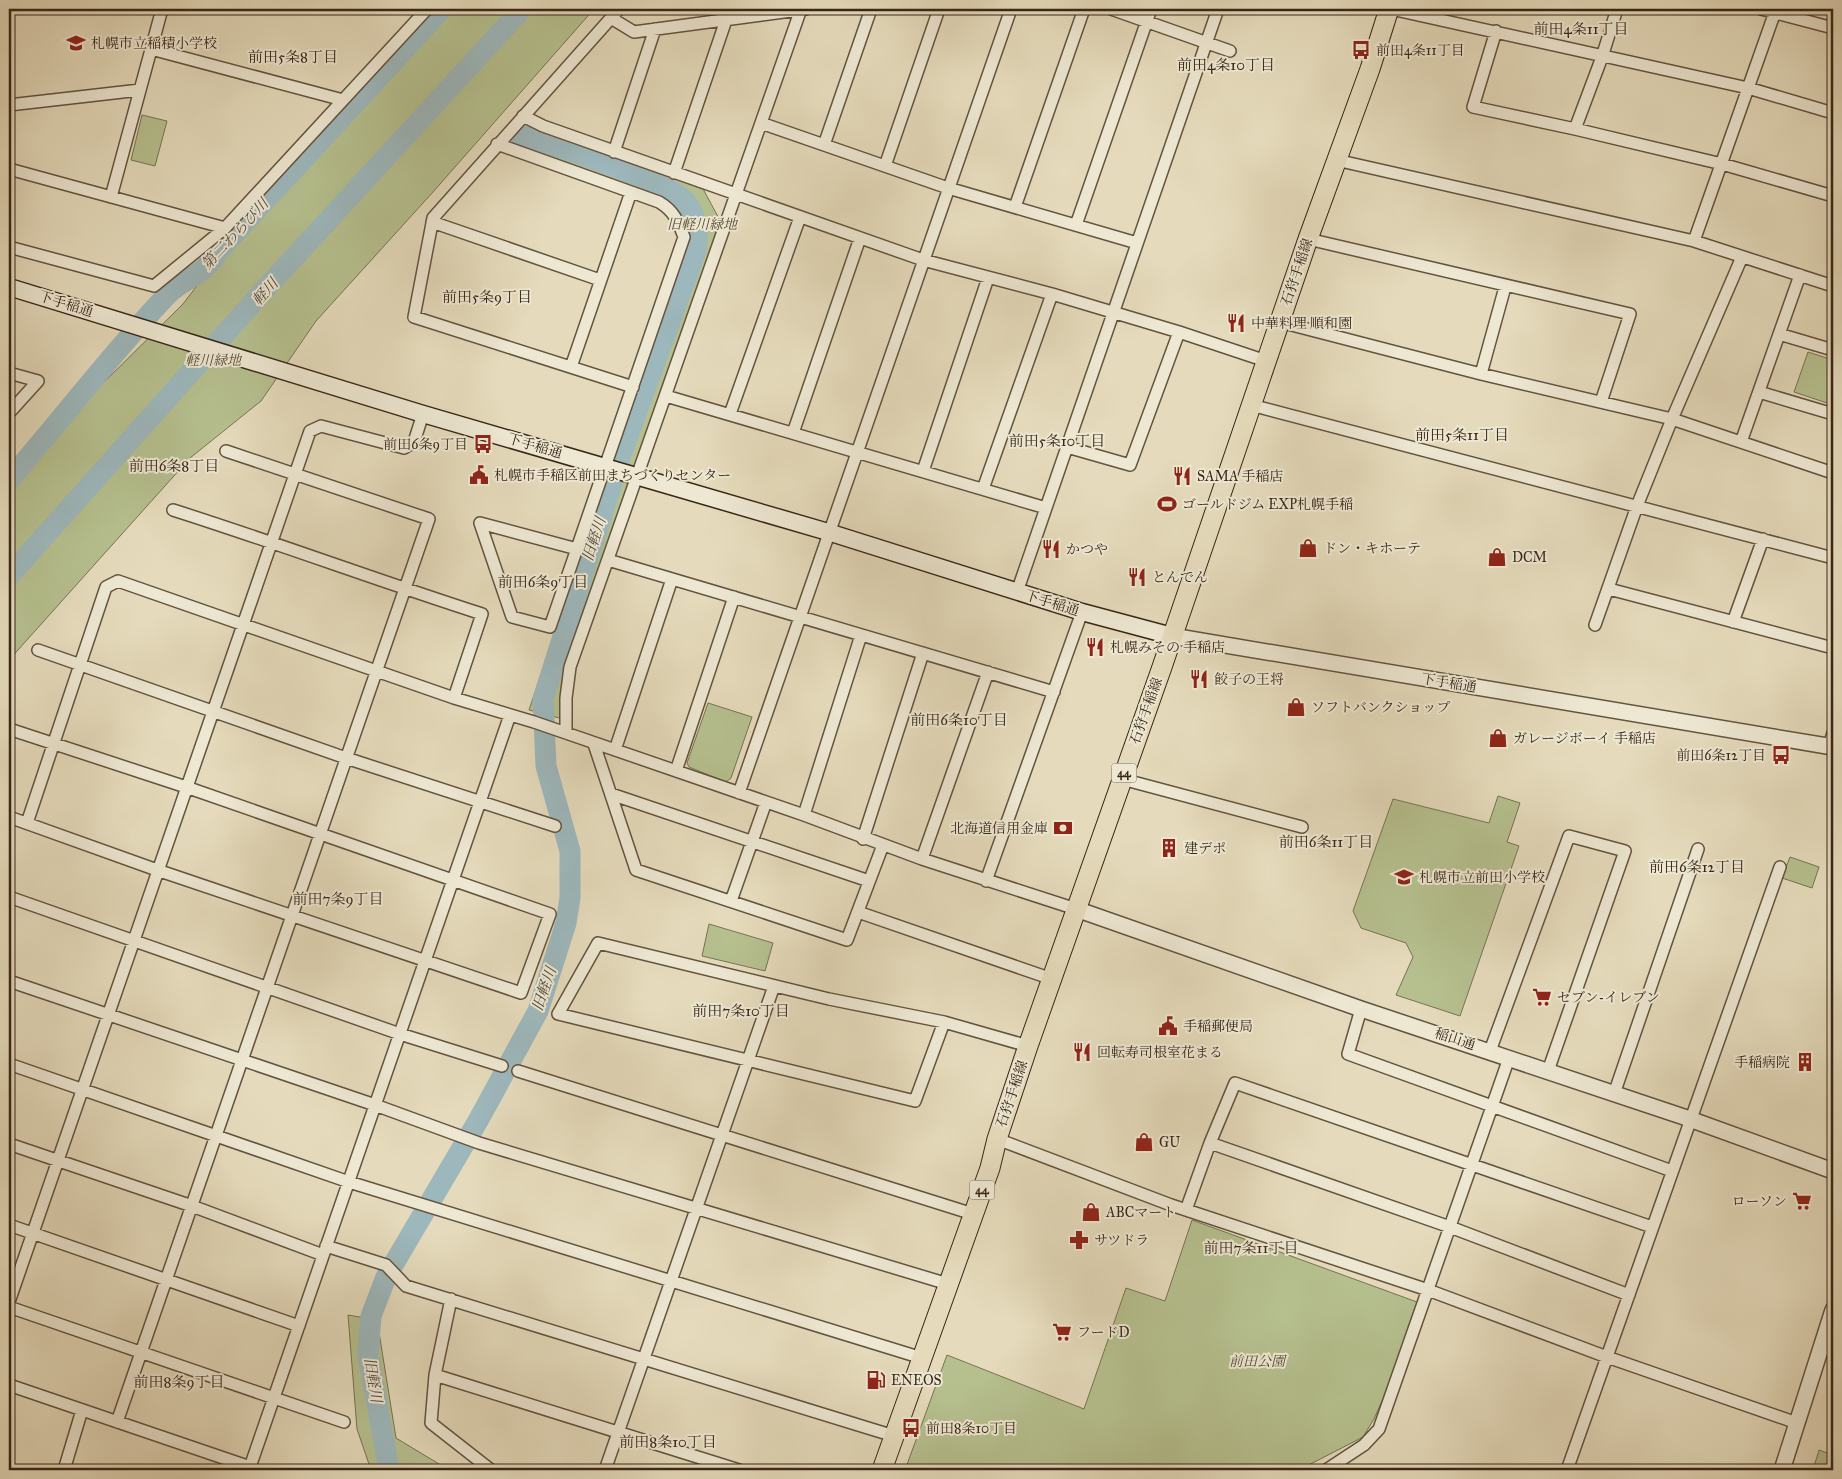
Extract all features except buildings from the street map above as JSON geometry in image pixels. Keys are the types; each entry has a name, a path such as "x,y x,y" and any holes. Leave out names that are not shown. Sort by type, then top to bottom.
{"main road":[{"name":"石狩手稲線","path":"882,1470 990,1168 997,1140 1028,1046 1390,9"},
{"name":"下手稲通","path":"9,287 424,414 828,532 1082,612 1172,636"}],"street":[{"path":"111,197 162,9"},
{"path":"9,247 154,286 225,228 427,9"},
{"path":"619,9 433,218 414,318 632,387"},
{"path":"562,731 570,667 801,9"},
{"path":"611,18 634,32 806,9"},
{"path":"824,145 871,9"},
{"path":"885,166 939,9"},
{"path":"739,793 801,617 856,451 1011,9"},
{"path":"1014,207 1084,9"},
{"path":"1111,9 1149,14 1230,51"},
{"path":"1017,592 1218,9"},
{"path":"1390,9 1748,88 1833,113"},
{"path":"1575,129 1602,57 1617,9"},
{"path":"1761,9 1775,10 1833,28"},
{"path":"1694,241 1775,10"},
{"path":"1076,225 1149,14"},
{"path":"674,173 726,20"},
{"path":"614,152 655,30"},
{"path":"1496,31 1473,107 1722,164 1833,196"},
{"path":"151,49 343,100"},
{"path":"9,106 140,90"},
{"path":"523,116 542,126 614,152 923,260 1052,294 1179,332 1266,361"},
{"path":"761,123 948,188 1137,243"},
{"path":"497,144 659,202 671,210 677,218 684,237 632,387 577,549 550,627 512,617 480,523 577,549"},
{"path":"1336,160 1694,241 1833,286"},
{"path":"9,170 225,228"},
{"path":"571,367 631,192"},
{"path":"730,414 800,217"},
{"path":"432,222 600,280"},
{"path":"793,432 860,238"},
{"path":"1308,240 1505,287 1630,314 1602,402"},
{"path":"1595,625 1609,590 1637,506 1672,419 1742,257"},
{"path":"1741,442 1800,275"},
{"path":"923,471 988,278"},
{"path":"1481,374 1505,287"},
{"path":"983,489 1052,294"},
{"path":"1280,322 1481,374 1672,419 1833,473"},
{"path":"1067,447 1130,464 1179,332"},
{"path":"1779,334 1833,350"},
{"path":"9,373 38,381 9,413"},
{"path":"1759,392 1833,414"},
{"path":"666,396 1046,508"},
{"path":"1251,404 1833,558"},
{"path":"9,1302 270,541 310,431 321,426 404,448 414,442 424,414"},
{"path":"117,1422 429,519 294,472 226,451"},
{"path":"173,510 270,541 405,590 482,614 454,698"},
{"path":"1733,622 1763,539"},
{"path":"608,560 1054,692"},
{"path":"615,750 672,579"},
{"path":"27,823 106,587 118,581 454,698 562,731 594,744 804,815 922,859 1076,909"},
{"path":"1609,590 1833,648"},
{"path":"676,771 734,597"},
{"path":"986,880 1082,612"},
{"path":"804,815 861,635"},
{"name":"下手稲通","path":"1172,636 1832,742"},
{"path":"38,650 79,666 346,758 554,826"},
{"path":"863,838 924,653"},
{"path":"922,859 988,672"},
{"path":"9,1385 250,1467 510,715"},
{"path":"9,729 186,787 319,835 550,914 521,992 157,870 9,817"},
{"path":"594,744 636,870 847,940 883,845"},
{"path":"1122,779 1302,827"},
{"path":"611,794 869,881"},
{"path":"731,901 766,802"},
{"path":"1490,1051 1569,836 1625,851 1548,1070"},
{"path":"1614,1094 1698,849"},
{"path":"1568,1470 1689,1120 1780,867"},
{"path":"9,897 400,1034 502,1066"},
{"name":"稲山通","path":"1076,909 1361,1009 1548,1070 1833,1171"},
{"path":"858,912 1052,979"},
{"path":"944,1022 915,1101 558,1014 598,943 774,986 944,1022 1028,1046"},
{"path":"9,981 375,1105 479,1143 948,1284"},
{"path":"605,1470 774,986"},
{"path":"1361,1009 1348,1054 1672,1171"},
{"path":"1326,1470 1364,1445 1379,1429 1509,1058"},
{"path":"9,1064 349,1182 922,1358"},
{"path":"518,1071 973,1214"},
{"path":"1186,1210 1210,1143 1235,1084 1652,1227"},
{"path":"997,1140 1186,1210 1428,1290 1607,1357 1797,1423"},
{"path":"1210,1143 1450,1227 1629,1295"},
{"path":"9,1144 325,1250 386,1264 406,1286 894,1436"},
{"path":"9,1225 299,1326"},
{"path":"451,1300 435,1375 431,1424 491,1470"},
{"path":"9,1307 344,1422"},
{"path":"1782,1470 1833,1310"},
{"path":"435,1375 739,1470"},
{"path":"64,1470 82,1410"}],"green space":[{"name":"軽川緑地","path":"444,9 594,9 433,192 316,321 261,401 190,458 9,660 9,485 97,389 183,304 240,229"},
{"path":"142,115 167,121 155,166 131,160"},
{"name":"旧軽川緑地","path":"527,122 702,187 723,226 566,672 563,719 529,710 688,236 675,211 505,143"},
{"path":"1808,352 1833,360 1833,405 1794,392"},
{"path":"708,703 752,717 731,778 726,782 689,767 687,763"},
{"path":"1498,796 1520,803 1507,842 1519,846 1460,1016 1396,995 1413,957 1406,943 1361,928 1353,911 1393,799 1489,823"},
{"path":"1790,857 1819,867 1812,888 1782,878"},
{"path":"709,924 773,943 765,971 702,956"},
{"name":"前田公園","path":"1192,1220 1417,1302 1416,1313 1386,1392 1374,1419 1363,1437 1299,1470 905,1470 947,1355 1084,1409 1126,1288 1165,1301"},
{"path":"348,1315 377,1320 396,1438 449,1470 371,1470 357,1429"},
{"path":"1819,1450 1833,1455 1833,1470 1813,1470"}],"waterway":[{"name":"第二わらび川","path":"9,480 146,317 173,289 200,272 212,261 216,254 442,9"},
{"name":"軽川","path":"9,576 256,299 522,9"},
{"name":"旧軽川","path":"520,138 529,137 565,149 660,185 687,203 695,220 697,232 696,251 619,460"},
{"name":"旧軽川","path":"389,1470 368,1354 371,1316 386,1277 479,1119 538,1011 566,923 570,898 570,851 546,766 543,699 613,480"}],"place":[{"name":"札幌市立稲積小学校","path":"76,43"},
{"name":"前田4条11丁目","path":"1361,50"},
{"name":"中華料理 順和園","path":"1236,323"},
{"name":"前田6条9丁目","path":"483,444"},
{"name":"札幌市手稲区前田まちづくりセンター","path":"479,475"},
{"name":"SAMA 手稲店","path":"1182,476"},
{"name":"ゴールドジム EXP札幌手稲","path":"1167,504"},
{"name":"ドン・キホーテ","path":"1308,548"},
{"name":"かつや","path":"1051,549"},
{"name":"DCM","path":"1497,557"},
{"name":"とんでん","path":"1137,577"},
{"name":"札幌みその 手稲店","path":"1095,647"},
{"name":"餃子の王将","path":"1199,679"},
{"name":"ソフトバンクショップ","path":"1296,707"},
{"name":"ガレージボーイ 手稲店","path":"1498,738"},
{"name":"前田6条12丁目","path":"1781,755"},
{"name":"北海道信用金庫","path":"1063,828"},
{"name":"建デポ","path":"1169,848"},
{"name":"札幌市立前田小学校","path":"1404,877"},
{"name":"セブン-イレブン","path":"1542,997"},
{"name":"手稲郵便局","path":"1168,1026"},
{"name":"回転寿司根室花まる","path":"1082,1052"},
{"name":"手稲病院","path":"1805,1062"},
{"name":"GU","path":"1144,1142"},
{"name":"ローソン","path":"1802,1201"},
{"name":"ABCマート","path":"1091,1212"},
{"name":"サツドラ","path":"1079,1240"},
{"name":"フードD","path":"1062,1332"},
{"name":"ENEOS","path":"876,1380"},
{"name":"前田8条10丁目","path":"911,1428"}],"district":[{"name":"前田4条11丁目","path":"1581,29"},
{"name":"前田5条8丁目","path":"293,57"},
{"name":"前田4条10丁目","path":"1226,65"},
{"name":"前田5条9丁目","path":"487,297"},
{"name":"前田5条11丁目","path":"1462,435"},
{"name":"前田5条10丁目","path":"1057,441"},
{"name":"前田6条8丁目","path":"174,466"},
{"name":"前田6条9丁目","path":"543,582"},
{"name":"前田6条10丁目","path":"959,720"},
{"name":"前田6条11丁目","path":"1326,842"},
{"name":"前田6条12丁目","path":"1697,867"},
{"name":"前田7条9丁目","path":"338,899"},
{"name":"前田7条10丁目","path":"741,1011"},
{"name":"前田7条11丁目","path":"1251,1248"},
{"name":"前田8条9丁目","path":"179,1382"},
{"name":"前田8条10丁目","path":"668,1442"}]}
